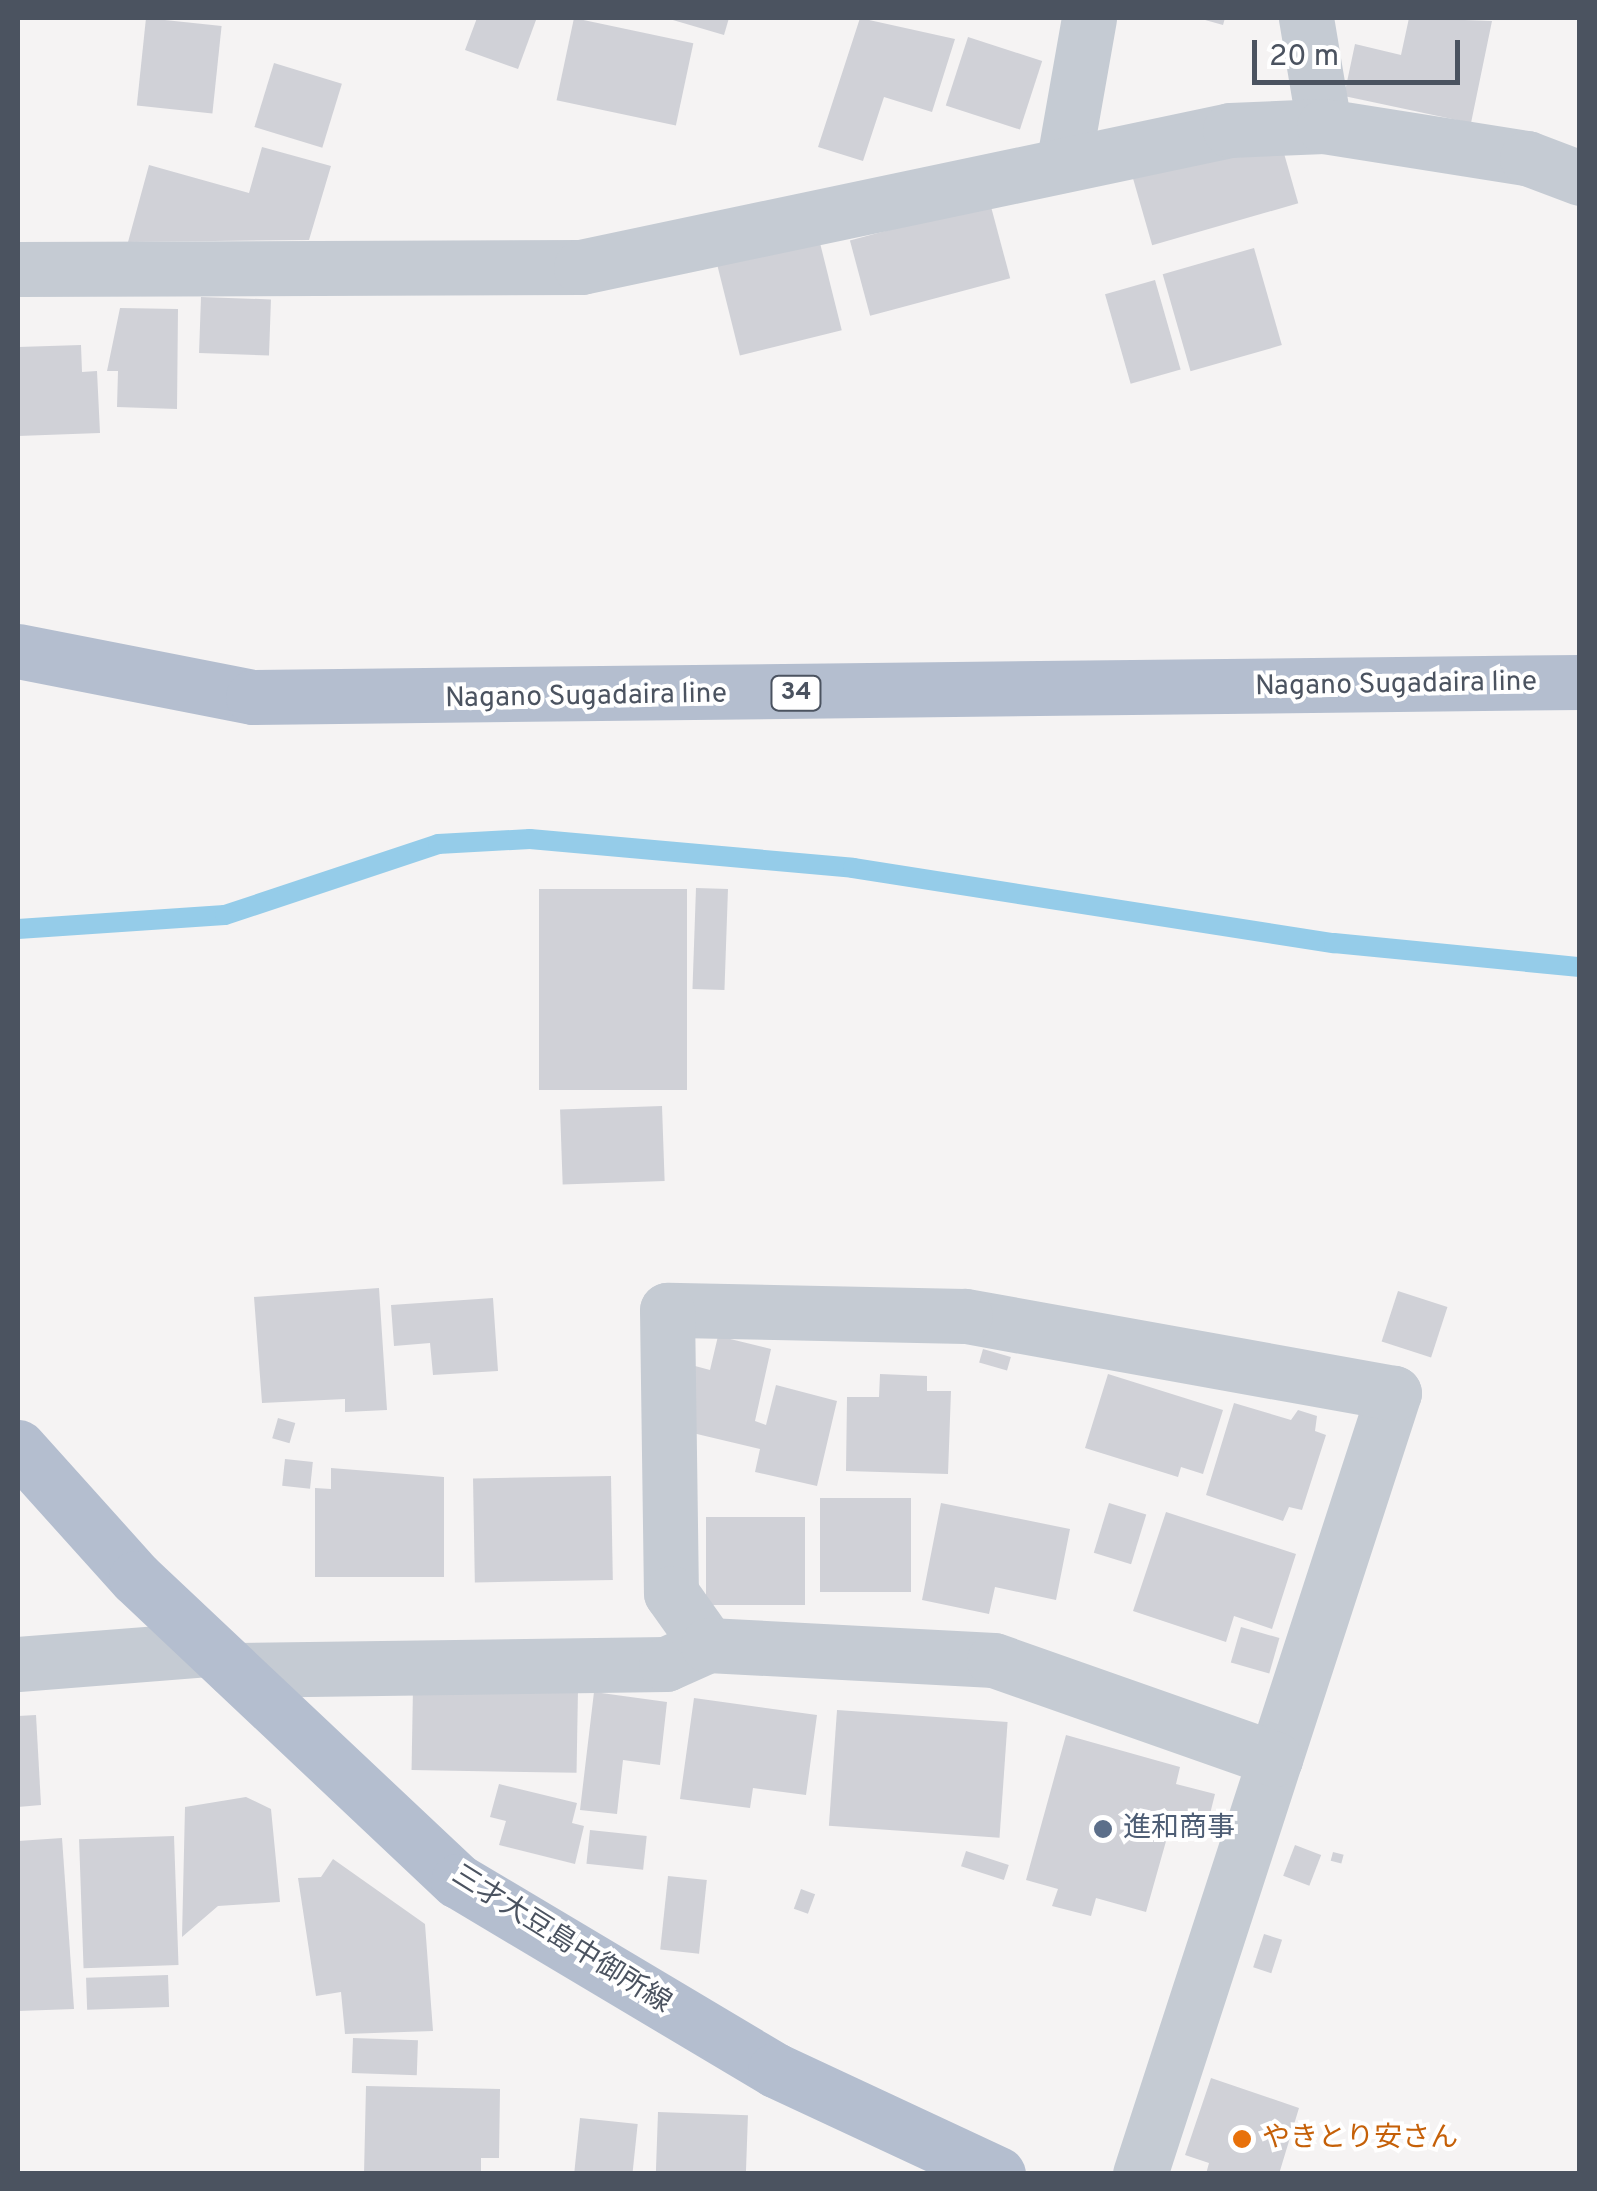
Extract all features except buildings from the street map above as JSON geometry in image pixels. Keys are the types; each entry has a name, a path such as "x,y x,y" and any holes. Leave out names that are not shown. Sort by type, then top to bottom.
{"main road":[{"name":"Nagano Sugadaira line","path":"18,651 254,697 1580,682"},
{"name":"三才大豆島中御所線","path":"18,1447 222,1659 458,1880 775,2070 998,2174"}],"street":[{"path":"1064,160 1089,18"},
{"path":"1306,18 1324,126"},
{"path":"18,269 581,267 1064,160 1230,130 1324,126 1526,158 1580,178"},
{"path":"708,1645 671,1593 667,1310 965,1316 1394,1393 1140,2174"},
{"path":"18,1664 222,1659 666,1664 708,1645 994,1660 1275,1759"}],"waterway":[{"path":"18,929 225,915 438,844 530,839 853,868 1334,943 1580,967"}],"place":[{"name":"進和商事","path":"1103,1829"},
{"name":"やきとり安さん","path":"1242,2139"}]}
